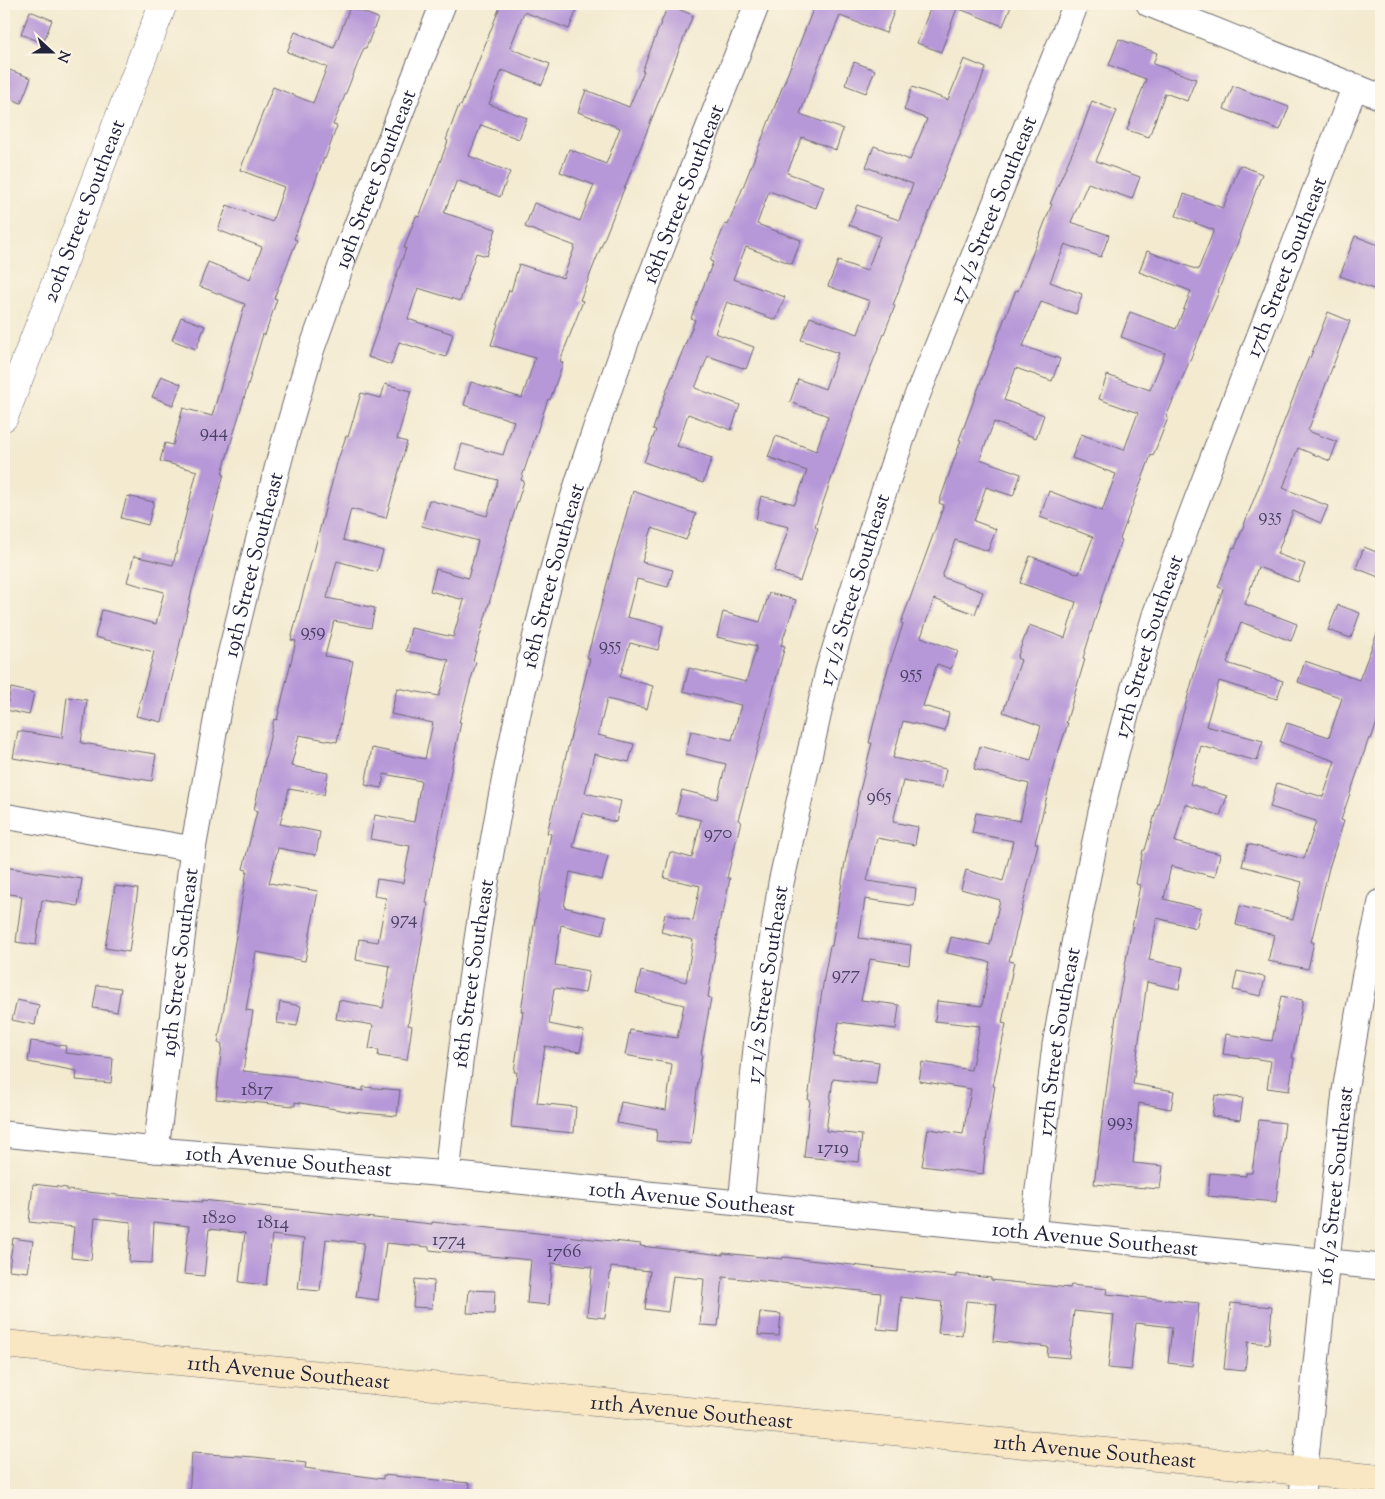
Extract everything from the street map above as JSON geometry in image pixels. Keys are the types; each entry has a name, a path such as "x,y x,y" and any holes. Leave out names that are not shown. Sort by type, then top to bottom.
{"main road":[{"name":"11th Avenue Southeast","path":"4,1344 1303,1483 1381,1479"}],"street":[{"name":"20th Street Southeast","path":"4,417 162,4"},
{"name":"19th Street Southeast","path":"156,1150 193,848 222,688 258,542 311,351 345,255 443,4"},
{"name":"18th Street Southeast","path":"447,1174 473,957 493,832 523,684 560,541 603,406 757,4"},
{"name":"17 1/2 Street Southeast","path":"741,1204 757,1038 781,883 828,671 880,503 913,406 1076,4"},
{"path":"1149,4 1381,96"},
{"name":"17th Street Southeast","path":"1033,1232 1055,1045 1101,812 1125,718 1155,616 1191,515 1356,86"},
{"path":"4,816 193,848"},
{"name":"16 1/2 Street Southeast","path":"1303,1483 1345,1091 1364,980 1381,902"},
{"name":"10th Avenue Southeast","path":"4,1134 156,1150 447,1174 1381,1267"}],"building":[{"path":"501,4 579,4 569,29 524,12 510,48 550,64 542,85 502,70 489,104 527,118 519,139 481,125 469,156 510,172 500,197 457,180 444,213 496,229 487,256 476,253 460,301 418,288 408,319 453,334 446,357 399,342 391,365 368,357 416,216 419,217 448,141 446,140 459,105 461,106"},
{"path":"812,4 881,4 895,9 886,33 840,16 827,43 800,114 843,129 836,150 802,137 787,173 824,186 816,208 769,191 757,224 801,240 792,264 746,247 733,279 785,297 776,320 727,302 715,333 754,347 746,369 708,356 695,388 740,405 731,430 688,414 677,446 712,458 703,483 644,462 656,430 653,429 666,392 695,320 691,318 713,262 710,261 725,224 728,225 814,7"},
{"path":"932,4 1012,4 1003,26 957,8 941,52 917,43"},
{"path":"668,5 693,15 580,300 583,301 560,361 563,363 550,400 548,399 521,480 524,481 506,539 473,661 476,662 459,722 461,722 426,903 428,904 408,1025 412,1026 407,1060 378,1056 379,1050 369,1049 373,1025 336,1019 339,1000 383,1008 390,966 356,960 359,939 378,942 386,898 374,896 377,879 403,883 410,846 370,839 375,815 414,822 421,781 384,774 382,788 365,785 372,748 425,759 433,723 391,714 397,688 439,696 449,660 406,651 411,628 453,637 464,600 430,591 436,569 468,578 478,541 422,526 429,500 487,516 498,480 455,469 462,444 503,455 514,421 464,405 471,382 522,398 535,358 491,345 509,290 511,291 519,264 563,278 575,246 525,227 534,203 580,221 594,185 560,172 569,149 606,164 620,128 578,112 586,90 629,107"},
{"path":"350,7 378,18 333,125 337,126 294,239 297,240 274,298 277,299 265,335 263,334 222,473 224,474 192,590 162,722 136,716 154,652 95,637 102,610 156,624 164,592 127,582 134,556 173,565 197,471 160,461 165,443 173,445 183,408 212,416 245,304 199,286 208,262 250,279 262,247 218,230 227,205 272,222 284,187 240,170 273,87 313,103 327,67 287,52 295,32 334,48"},
{"path":"30,11 52,20 43,43 21,34"},
{"path":"1119,39 1157,53 1153,64 1196,79 1187,101 1165,93 1149,137 1127,130 1146,79 1109,65"},
{"path":"964,59 986,68 852,415 815,526 818,528 800,581 774,571 789,527 756,519 761,496 795,504 807,471 768,457 776,436 816,451 828,416 790,402 798,379 825,389 838,353 801,340 810,317 858,334 870,301 828,286 838,261 867,271 880,236 849,225 857,205 899,220 913,184 866,167 874,146 910,160 927,119 904,110 912,87 948,100"},
{"path":"854,62 875,70 866,93 845,85"},
{"path":"4,68 31,78 21,103 4,96"},
{"path":"1233,86 1289,107 1280,130 1224,109"},
{"path":"1092,101 1117,111 1096,161 1140,177 1132,199 1088,183 1071,222 1109,235 1101,257 1065,244 1050,282 1082,294 1076,314 1041,302 1023,346 1060,359 1052,381 1016,368 1004,400 1044,415 1036,438 994,422 980,459 1021,474 1013,496 986,487 974,521 996,529 988,551 955,540 942,577 983,592 975,614 934,599 921,637 958,651 951,669 937,664 923,706 949,713 945,731 903,721 893,758 946,769 942,788 903,781 893,822 918,827 915,845 877,838 867,881 916,888 914,906 865,899 859,938 911,945 909,965 870,959 861,1000 899,1005 896,1029 839,1022 833,1056 879,1062 876,1084 833,1079 826,1131 862,1135 859,1162 804,1157 810,1100 808,1100 824,978 830,946 832,946 845,862 857,802 872,743 869,743 883,684 903,624 901,623 944,505 939,503 961,440 959,440 1002,325 1016,290 1018,291 1052,204 1050,204 1079,137"},
{"path":"1240,165 1262,174 1219,291 1166,417 1168,418 1153,456 1151,455 1120,539 1122,540 1109,574 1083,658 1085,659 1057,756 1035,843 1038,844 1009,961 1014,962 1002,1023 1006,1024 993,1086 995,1086 987,1133 983,1174 922,1166 928,1129 963,1134 971,1089 919,1081 922,1062 971,1070 980,1026 935,1021 937,1001 982,1006 990,962 947,953 951,937 990,945 1000,900 961,889 966,870 1003,881 1013,841 972,833 976,813 1020,821 1029,784 974,769 980,746 1031,760 1041,726 1003,712 1021,660 1017,658 1029,625 1065,638 1076,602 1020,583 1030,556 1079,574 1093,537 1040,517 1049,491 1102,511 1116,474 1072,458 1081,434 1124,450 1138,413 1099,399 1107,375 1150,390 1165,353 1121,337 1130,312 1176,329 1191,291 1139,272 1147,251 1198,270 1214,230 1176,216 1184,194 1223,208"},
{"path":"1355,236 1381,246 1381,292 1340,276"},
{"path":"1328,312 1350,321 1308,431 1337,442 1330,461 1298,448 1283,488 1328,506 1321,523 1293,511 1277,554 1305,564 1298,582 1258,567 1245,604 1297,624 1291,641 1241,622 1227,663 1283,681 1277,699 1219,681 1206,726 1263,741 1257,761 1201,746 1190,784 1227,796 1220,816 1185,804 1175,842 1220,854 1215,877 1171,866 1164,899 1201,909 1196,928 1157,918 1149,960 1183,967 1179,989 1147,982 1133,1084 1174,1091 1171,1109 1139,1103 1133,1163 1163,1166 1160,1189 1094,1184 1117,1008 1140,885 1136,884 1143,850 1145,850 1198,660 1223,589 1218,587"},
{"path":"181,317 205,326 196,349 172,340"},
{"path":"161,376 181,384 173,405 152,397"},
{"path":"385,384 411,391 397,439 407,442 386,518 351,509 343,540 383,551 377,572 337,561 327,598 375,608 371,628 334,621 325,656 353,661 337,742 299,735 291,766 328,773 324,795 289,789 280,824 320,832 316,855 278,848 269,883 318,891 305,961 256,952 246,1010 253,1011 243,1071 297,1077 297,1079 363,1091 363,1087 400,1090 397,1116 352,1112 295,1102 295,1106 216,1099 222,1044 218,1043 247,870 243,869 257,811 254,810 274,719 277,720 296,641 291,640 337,463 346,436 348,437 361,393 381,398"},
{"path":"633,491 696,514 686,540 652,528 642,562 673,570 668,587 637,579 627,617 663,626 658,650 630,643 620,677 653,686 647,709 607,699 598,735 634,744 629,762 594,754 585,793 621,801 616,822 582,813 573,847 608,856 602,880 570,872 564,907 606,917 602,935 561,925 555,965 589,971 585,993 554,988 549,1024 584,1031 580,1052 545,1046 537,1103 576,1107 574,1133 511,1127 517,1072 514,1072 523,1011 521,1011 536,913 551,834 547,833 590,658 587,658"},
{"path":"127,496 154,502 148,525 121,518"},
{"path":"1364,547 1381,554 1381,578 1356,568"},
{"path":"769,593 796,600 781,645 785,646 738,820 741,821 727,878 730,878 723,914 721,913 708,997 711,998 701,1054 691,1144 656,1141 657,1130 617,1123 621,1102 666,1110 672,1064 625,1055 630,1030 677,1038 684,1005 636,993 641,971 686,982 693,940 661,932 665,914 693,921 700,886 664,878 670,852 692,858 701,820 676,814 682,790 717,799 726,764 686,754 691,731 732,740 741,705 683,691 689,668 746,682 757,646 717,637 723,612 760,622"},
{"path":"1338,605 1360,613 1351,638 1328,630"},
{"path":"1380,626 1381,711 1371,739 1369,738 1341,820 1344,821 1329,868 1311,942 1314,942 1308,969 1268,961 1274,935 1236,925 1240,906 1293,919 1302,882 1242,866 1248,844 1304,859 1316,821 1270,807 1277,783 1323,797 1335,761 1280,742 1287,723 1329,737 1342,698 1298,682 1305,661 1359,680"},
{"path":"11,688 34,693 29,715 6,710"},
{"path":"67,697 87,700 81,743 156,754 152,781 13,758 18,731 62,738"},
{"path":"4,867 82,879 78,906 42,900 36,945 16,942 22,896 4,893"},
{"path":"115,886 138,889 129,952 105,948"},
{"path":"1237,971 1265,977 1261,996 1233,990"},
{"path":"97,985 121,988 117,1012 93,1008"},
{"path":"1281,996 1303,1000 1292,1058 1294,1058 1289,1091 1267,1088 1271,1061 1223,1054 1226,1034 1272,1041"},
{"path":"17,1000 39,1005 35,1025 12,1020"},
{"path":"280,1002 301,1006 297,1026 277,1023"},
{"path":"31,1041 66,1046 65,1053 113,1058 111,1083 76,1080 77,1071 28,1062"},
{"path":"1215,1095 1243,1098 1240,1120 1212,1116"},
{"path":"1259,1120 1285,1123 1276,1202 1208,1196 1210,1173 1246,1176 1246,1173 1252,1173"},
{"path":"33,1184 67,1188 67,1190 147,1198 202,1202 202,1200 432,1224 432,1222 641,1244 640,1246 723,1255 723,1253 782,1259 783,1257 956,1277 956,1274 991,1278 991,1280 1070,1288 1071,1285 1107,1289 1106,1294 1199,1303 1192,1366 1168,1363 1172,1327 1136,1323 1131,1370 1108,1368 1114,1315 1074,1311 1069,1358 1047,1356 1048,1347 993,1341 997,1304 966,1301 962,1335 938,1333 942,1302 901,1297 898,1331 877,1329 881,1293 723,1277 718,1326 700,1325 704,1279 673,1276 668,1312 645,1309 650,1271 611,1267 605,1318 587,1316 592,1267 552,1263 549,1305 527,1303 531,1260 429,1250 429,1247 386,1243 378,1300 356,1297 364,1243 326,1239 320,1291 298,1289 304,1239 272,1235 266,1285 239,1282 245,1233 209,1229 204,1276 184,1274 189,1226 154,1222 152,1263 129,1262 131,1222 95,1218 91,1260 71,1258 74,1227 29,1222"},
{"path":"13,1238 33,1241 28,1272 9,1270"},
{"path":"415,1279 434,1281 432,1308 413,1307"},
{"path":"469,1290 495,1291 494,1314 467,1313"},
{"path":"1231,1303 1272,1307 1269,1344 1248,1342 1245,1371 1224,1369"},
{"path":"760,1312 781,1314 779,1336 758,1335"},
{"path":"192,1453 255,1457 306,1463 305,1468 383,1479 383,1475 470,1483 469,1495 189,1495"}]}
